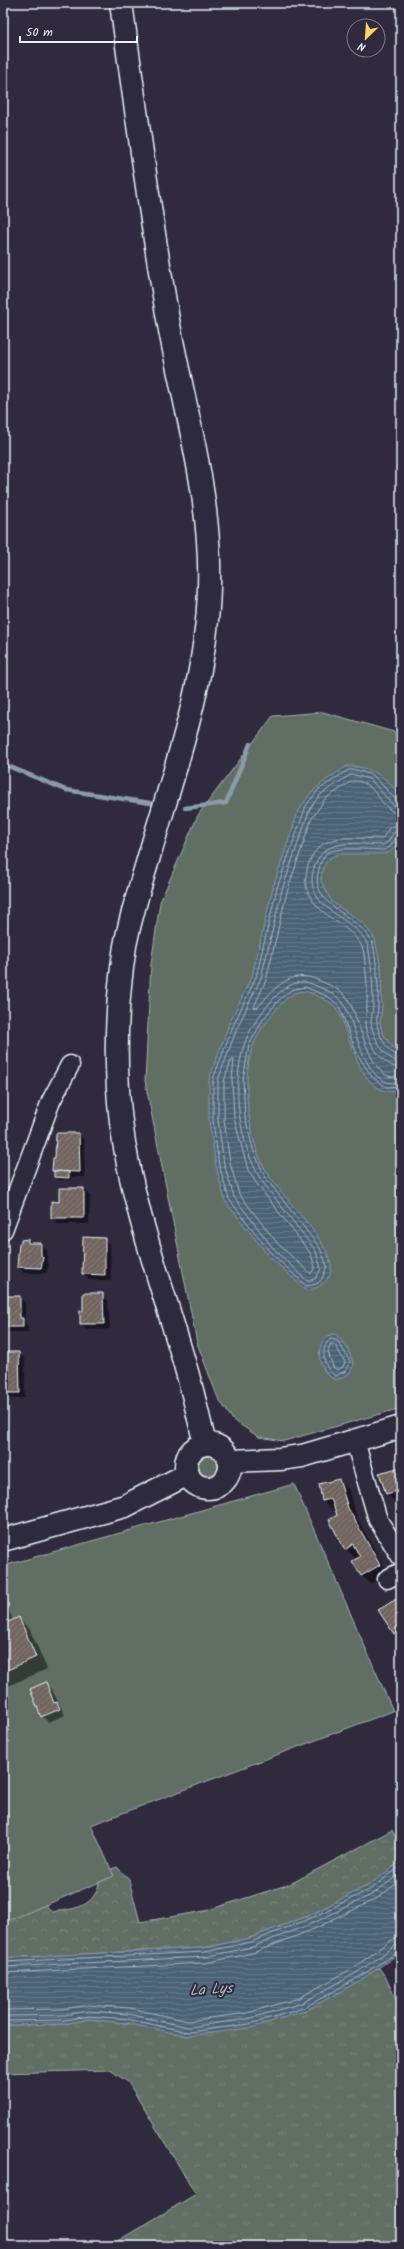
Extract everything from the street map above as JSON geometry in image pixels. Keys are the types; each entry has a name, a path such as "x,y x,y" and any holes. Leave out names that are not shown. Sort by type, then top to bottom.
{"main road":[{"path":"121,3 163,287 204,497 209,590 202,660 192,714 137,896 126,942 118,1003 117,1082 124,1138 134,1188 169,1317 188,1375 205,1444"},
{"path":"230,1461 291,1458 401,1427"},
{"path":"205,1444 221,1448 226,1452 230,1461 230,1468 227,1478 216,1486 200,1486 194,1483 188,1474 186,1467 189,1455 194,1449 205,1444"},
{"path":"3,1540 125,1506 188,1474"}],"street":[{"path":"3,1230 51,1101 70,1065"},
{"path":"355,1440 378,1520 401,1557"}],"green space":[{"path":"323,712 401,734 401,1408 284,1441 259,1437 233,1420 218,1398 197,1343 145,1081 151,964 160,902 198,815 273,716"},
{"path":"209,1455 217,1458 220,1466 217,1474 209,1477 201,1474 198,1466 201,1458"},
{"path":"294,1484 393,1711 91,1825 114,1876 3,1923 3,1566"},
{"path":"392,1830 401,1847 401,1861 369,1885 308,1916 250,1938 204,1948 3,1958 3,1915 40,1899 52,1912 80,1907 92,1899 99,1884 101,1873 117,1867 129,1880 140,1922 205,1911 290,1884"},
{"path":"379,1968 385,1976 401,2010 401,2246 109,2246 196,2194 128,2082 110,2070 3,2073 3,2025 65,2024 88,2019 126,2023 305,2011"}],"water":[{"path":"347,766 363,768 380,775 393,787 401,802 400,833 398,842 390,852 385,854 338,854 330,858 325,864 321,881 332,902 364,924 375,939 381,968 382,1007 380,1022 382,1032 392,1046 401,1054 401,1090 386,1091 375,1086 365,1076 336,1008 329,1002 310,993 303,991 293,994 279,1006 268,1019 255,1041 249,1059 247,1074 248,1106 253,1139 263,1165 270,1177 311,1228 327,1253 331,1265 330,1275 327,1279 316,1288 307,1291 267,1254 225,1201 216,1166 209,1121 209,1079 229,1024 252,976 273,887 297,815 307,798 318,786"},
{"path":"336,1334 347,1347 354,1365 349,1374 337,1380 330,1377 325,1371 321,1364 320,1356 320,1348 323,1341 328,1336"},
{"name":"La Lys","path":"401,1861 401,1952 361,1980 305,2011 250,2028 188,2036 126,2023 88,2019 65,2024 3,2025 3,1958 204,1948 250,1938 308,1916 369,1885"}],"building":[{"path":"56,1133 79,1133 80,1172 52,1171 53,1158 55,1158"},
{"path":"54,1171 69,1172 69,1178 54,1177"},
{"path":"59,1188 84,1188 84,1218 51,1218 51,1201 59,1202"},
{"path":"83,1237 105,1238 105,1275 82,1274"},
{"path":"28,1239 28,1243 41,1243 41,1255 43,1257 41,1268 17,1267 19,1243 21,1243 21,1240"},
{"path":"83,1293 103,1293 104,1324 80,1324 80,1310 83,1311"},
{"path":"3,1296 20,1296 20,1318 23,1318 23,1327 3,1327"},
{"path":"3,1352 19,1352 20,1393 3,1393"},
{"path":"401,1467 401,1490 386,1494 379,1473"},
{"path":"339,1479 348,1508 380,1565 361,1576 352,1561 360,1557 353,1544 345,1550 329,1520 337,1515 331,1499 322,1501 319,1484"},
{"path":"398,1598 401,1602 401,1630 394,1634 378,1610"},
{"path":"3,1611 8,1622 19,1617 36,1657 3,1672"},
{"path":"46,1682 54,1703 57,1702 60,1709 41,1717 30,1689"}],"waterway":[{"path":"185,808 226,803 250,744"},
{"path":"3,764 66,790 150,803"}]}
